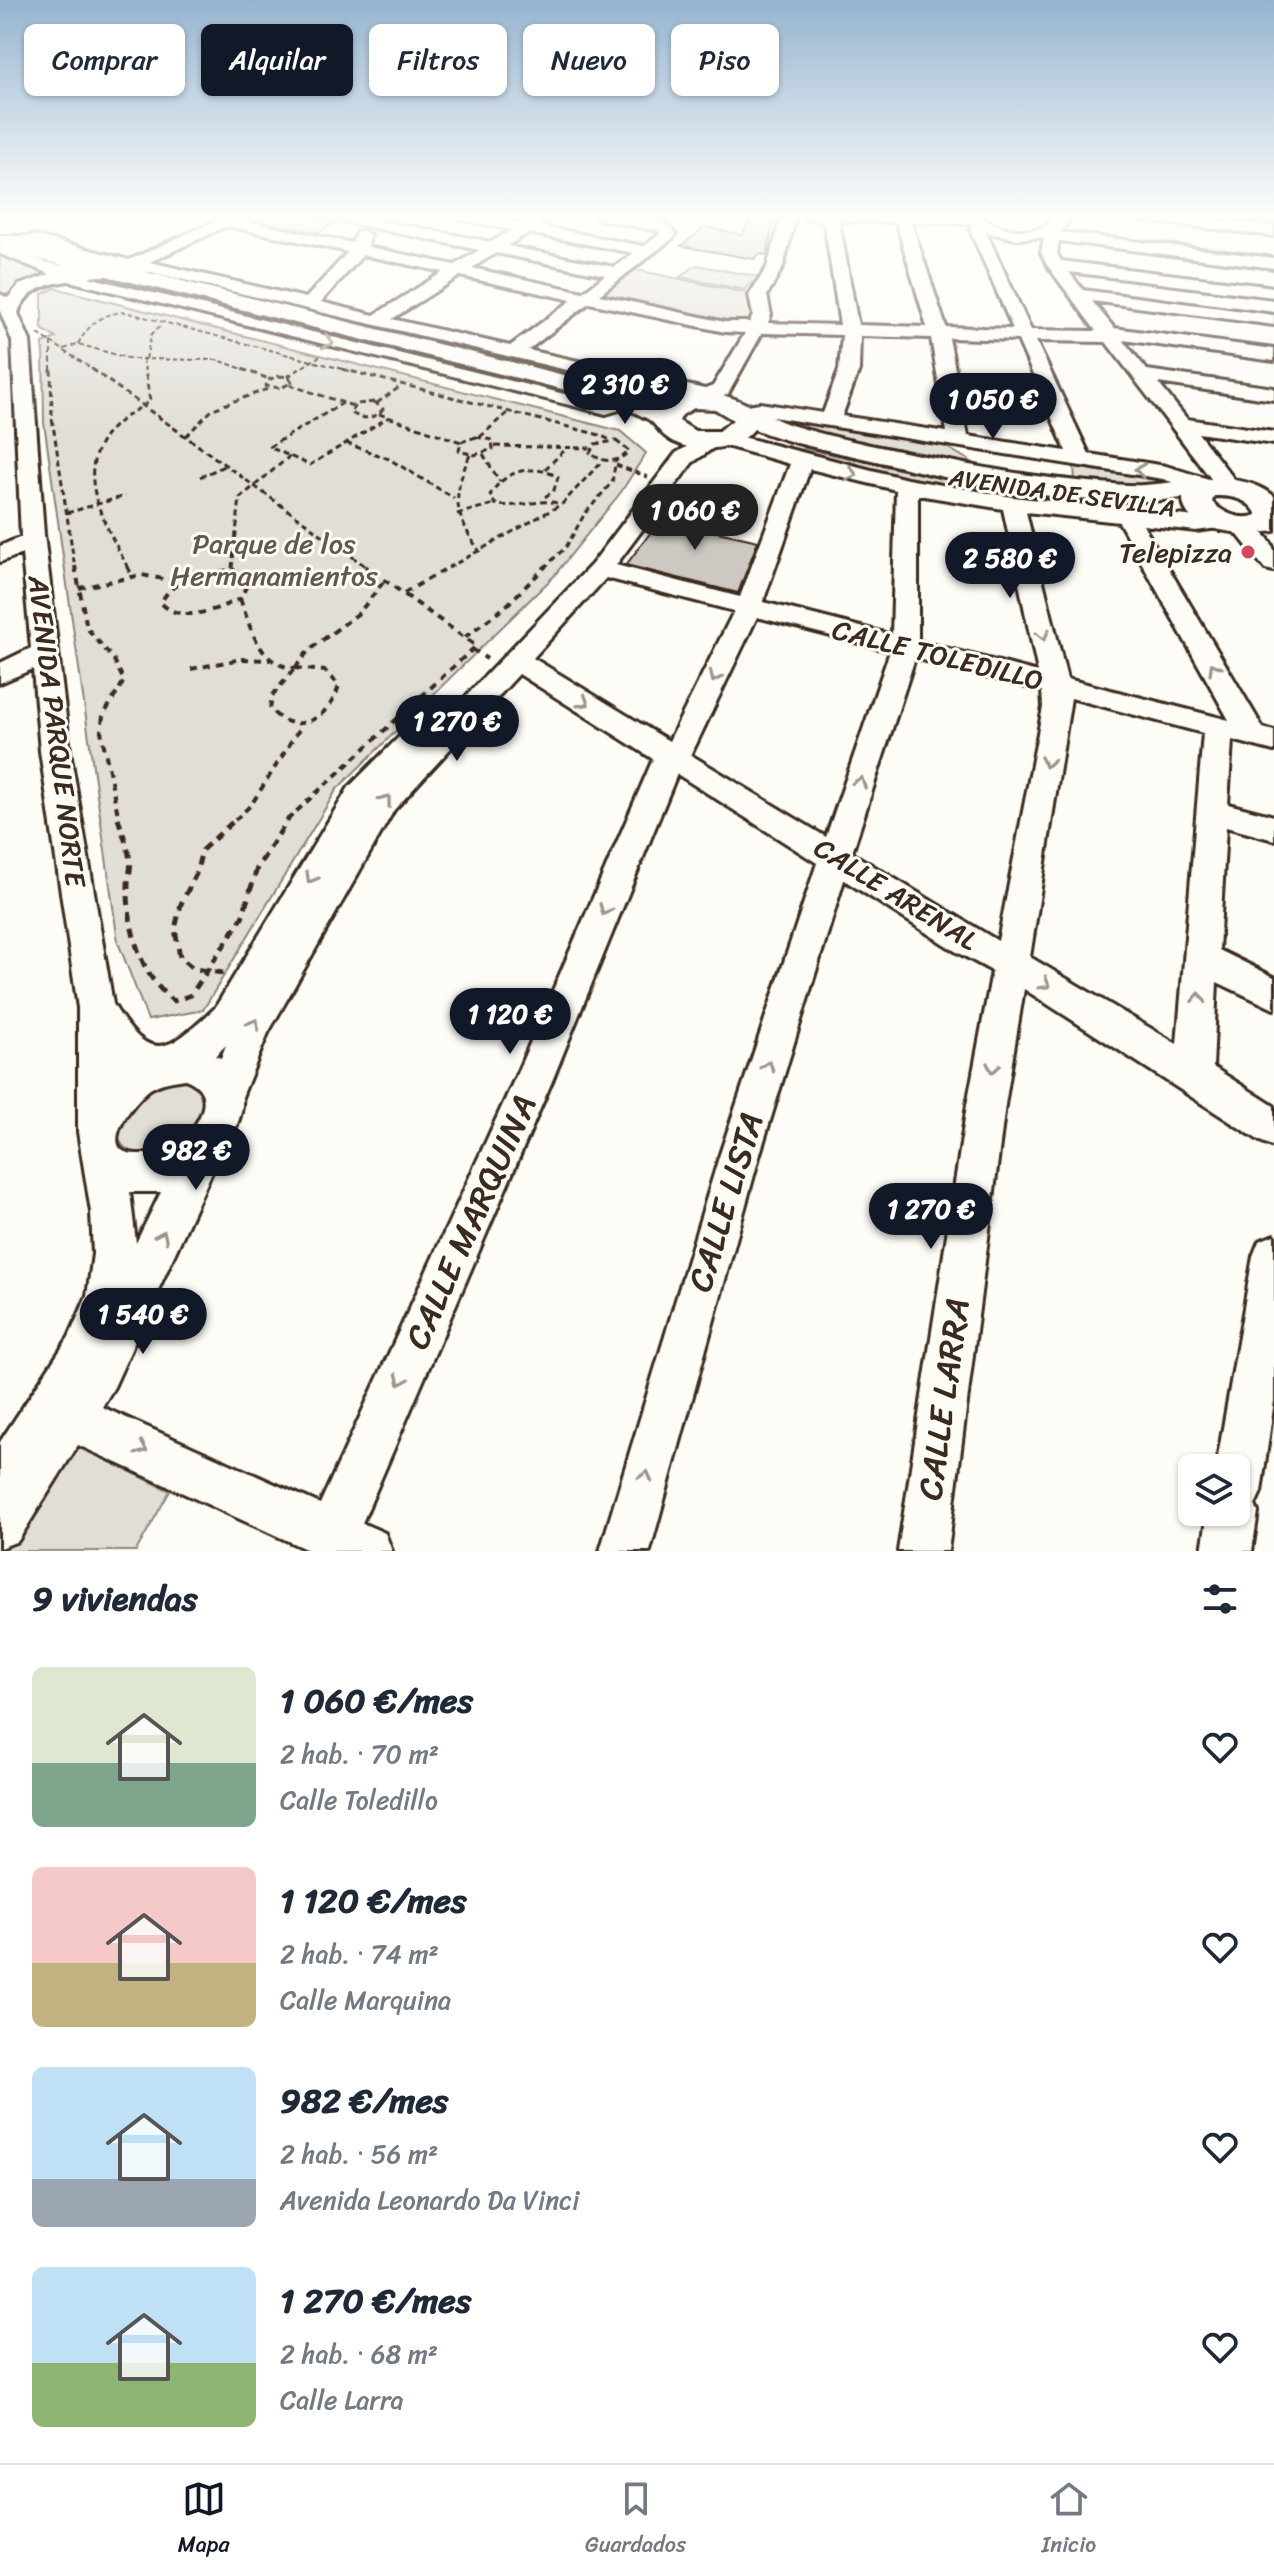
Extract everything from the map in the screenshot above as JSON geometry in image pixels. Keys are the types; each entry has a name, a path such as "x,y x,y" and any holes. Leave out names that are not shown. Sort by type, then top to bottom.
{"main road":[{"name":"AVENIDA DE SEVILLA","path":"179,288 603,392 719,411 822,441 957,471 1013,492 1135,494 1245,508"},
{"name":"AVENIDA DE SEVILLA","path":"603,392 629,401 688,437 719,411"},
{"path":"668,425 672,409 719,411"},
{"name":"AVENIDA DE SEVILLA","path":"719,411 784,440 986,484 1245,508"}],"street":[{"path":"5,306 28,288"},
{"path":"112,288 597,408 629,401"},
{"name":"AVENIDA DE SEVILLA","path":"238,288 514,352 719,411 830,421 1176,475 1245,508"},
{"path":"310,304 323,288"},
{"path":"378,320 428,288"},
{"path":"539,288 725,327 1023,335 1106,334 1274,355"},
{"path":"514,352 599,288"},
{"path":"762,288 759,293 762,328"},
{"path":"830,421 849,370 851,330 844,288"},
{"path":"924,288 947,365 954,442 1013,492"},
{"path":"1003,288 1081,461"},
{"path":"1075,288 1106,334 1245,508 1246,530 1274,564"},
{"path":"1077,294 1274,320"},
{"path":"0,1523 98,1371 205,1144 220,1120 223,1096 253,1026 383,802 489,654 601,569 719,411 762,328 779,303"},
{"name":"AVENIDA PARQUE NORTE","path":"0,1484 67,1385 108,1294 115,1261 101,1143 96,1008 55,751 32,541 21,336 5,306"},
{"path":"0,380 22,373"},
{"path":"1138,374 1274,394"},
{"name":"AVENIDA DE SEVILLA","path":"719,411 802,461 907,486 1013,492 1127,517 1199,524 1245,508"},
{"path":"1178,424 1274,438"},
{"path":"205,1144 178,1166 146,1175 124,1172 101,1143 103,1112 114,1095 136,1076 166,1064 216,1033 232,1014 360,795 489,654 582,564 667,453 668,425"},
{"path":"0,458 25,449"},
{"name":"CALLE MARQUINA","path":"350,1543 533,1081 670,754 681,748 749,607 802,461"},
{"name":"CALLE LISTA","path":"625,1551 712,1246 835,856 905,647 907,486"},
{"name":"CALLE LARRA","path":"923,1551 986,1105 1057,707 1055,685 1013,492"},
{"path":"1127,517 1264,738"},
{"path":"0,555 32,541"},
{"name":"CALLE TOLEDILLO","path":"601,569 1264,738"},
{"path":"0,674 45,652"},
{"name":"CALLE ARENAL","path":"489,654 670,754 967,941 1011,963 1274,1128"},
{"path":"1193,1075 1218,727"},
{"path":"1213,812 1274,828"},
{"path":"1202,958 1274,994"},
{"name":"AVENIDA PARQUE NORTE","path":"96,1008 124,1049 148,1063 166,1064"},
{"path":"166,1064 191,1063 208,1070 217,1079 223,1096"},
{"path":"1242,1454 1274,1256"},
{"path":"71,1417 350,1543"},
{"path":"1227,1551 1231,1526"}],"path":[{"path":"78,344 86,329 106,313 125,312 286,357 313,361 622,443 629,451 616,463 612,482 584,515 566,547 505,607 465,637"},
{"path":"132,576 96,506 93,461 98,446 118,422 150,401 146,344 150,335 163,323"},
{"path":"205,971 191,995 174,1001 164,994 155,981 132,938 128,884 131,862 112,798 101,731 103,716 124,681 114,655 90,639 83,618 52,418 51,340 489,654"},
{"path":"64,349 78,344 114,356 218,360 269,379 287,377 320,356"},
{"path":"287,377 292,379 290,385"},
{"path":"269,379 265,384 270,388"},
{"path":"186,436 213,409 270,388 290,385 353,406 377,403 403,385"},
{"path":"343,403 269,447 310,465 389,417"},
{"path":"377,403 383,409 379,414"},
{"path":"353,406 350,412 356,417 379,414 461,442 480,437 508,412"},
{"path":"480,437 492,440 495,446"},
{"path":"461,442 459,451 470,455 483,454 495,446 590,448 612,441"},
{"path":"346,443 389,459 454,498"},
{"path":"545,469 567,448"},
{"path":"590,448 592,455 650,478"},
{"path":"483,454 500,482"},
{"path":"470,455 454,498 457,514 480,552"},
{"path":"232,569 240,498 290,456"},
{"path":"404,593 562,504 603,460"},
{"path":"200,477 226,465"},
{"path":"457,514 495,504 521,507 554,490 558,477 545,469 519,471 500,482 490,495 495,504"},
{"path":"67,513 125,496"},
{"path":"545,497 562,504"},
{"path":"232,569 249,581 240,599 189,614 173,613 161,603 167,590 179,582 232,569"},
{"path":"78,588 132,576 167,576 179,582"},
{"path":"302,725 282,719 270,706 276,686 294,670 301,657 333,630 348,622 385,580"},
{"path":"240,599 252,632 270,660"},
{"path":"191,669 241,659 270,660 294,670 313,667 326,669 339,685 332,706 324,715 302,725 251,805 202,850 175,929 180,957 194,969 251,980"}],"green space":[{"path":"0,288 29,288 7,301"},
{"name":"Parque de los Hermanamientos","path":"57,288 620,431 646,453 621,492 553,577 337,789 203,1010 148,1020 118,942 44,423 43,343 56,338 42,329 42,294"},
{"path":"606,288 725,288 747,293 753,314 748,324 723,323 595,297"},
{"path":"764,418 943,445 987,471 869,448"},
{"path":"803,448 975,486 1077,502 1077,505 938,488 799,454"},
{"path":"1074,467 1170,482 1171,479 1184,487 1081,483 1075,480"},
{"path":"183,1078 195,1083 205,1100 199,1128 162,1156 137,1153 124,1147 117,1124 149,1084"},
{"path":"74,1444 170,1491 136,1551 4,1551"}],"building":[{"path":"670,507 713,517 705,529 758,541 738,593 626,565"}],"place":[{"name":"Telepizza","path":"1248,552"}]}
